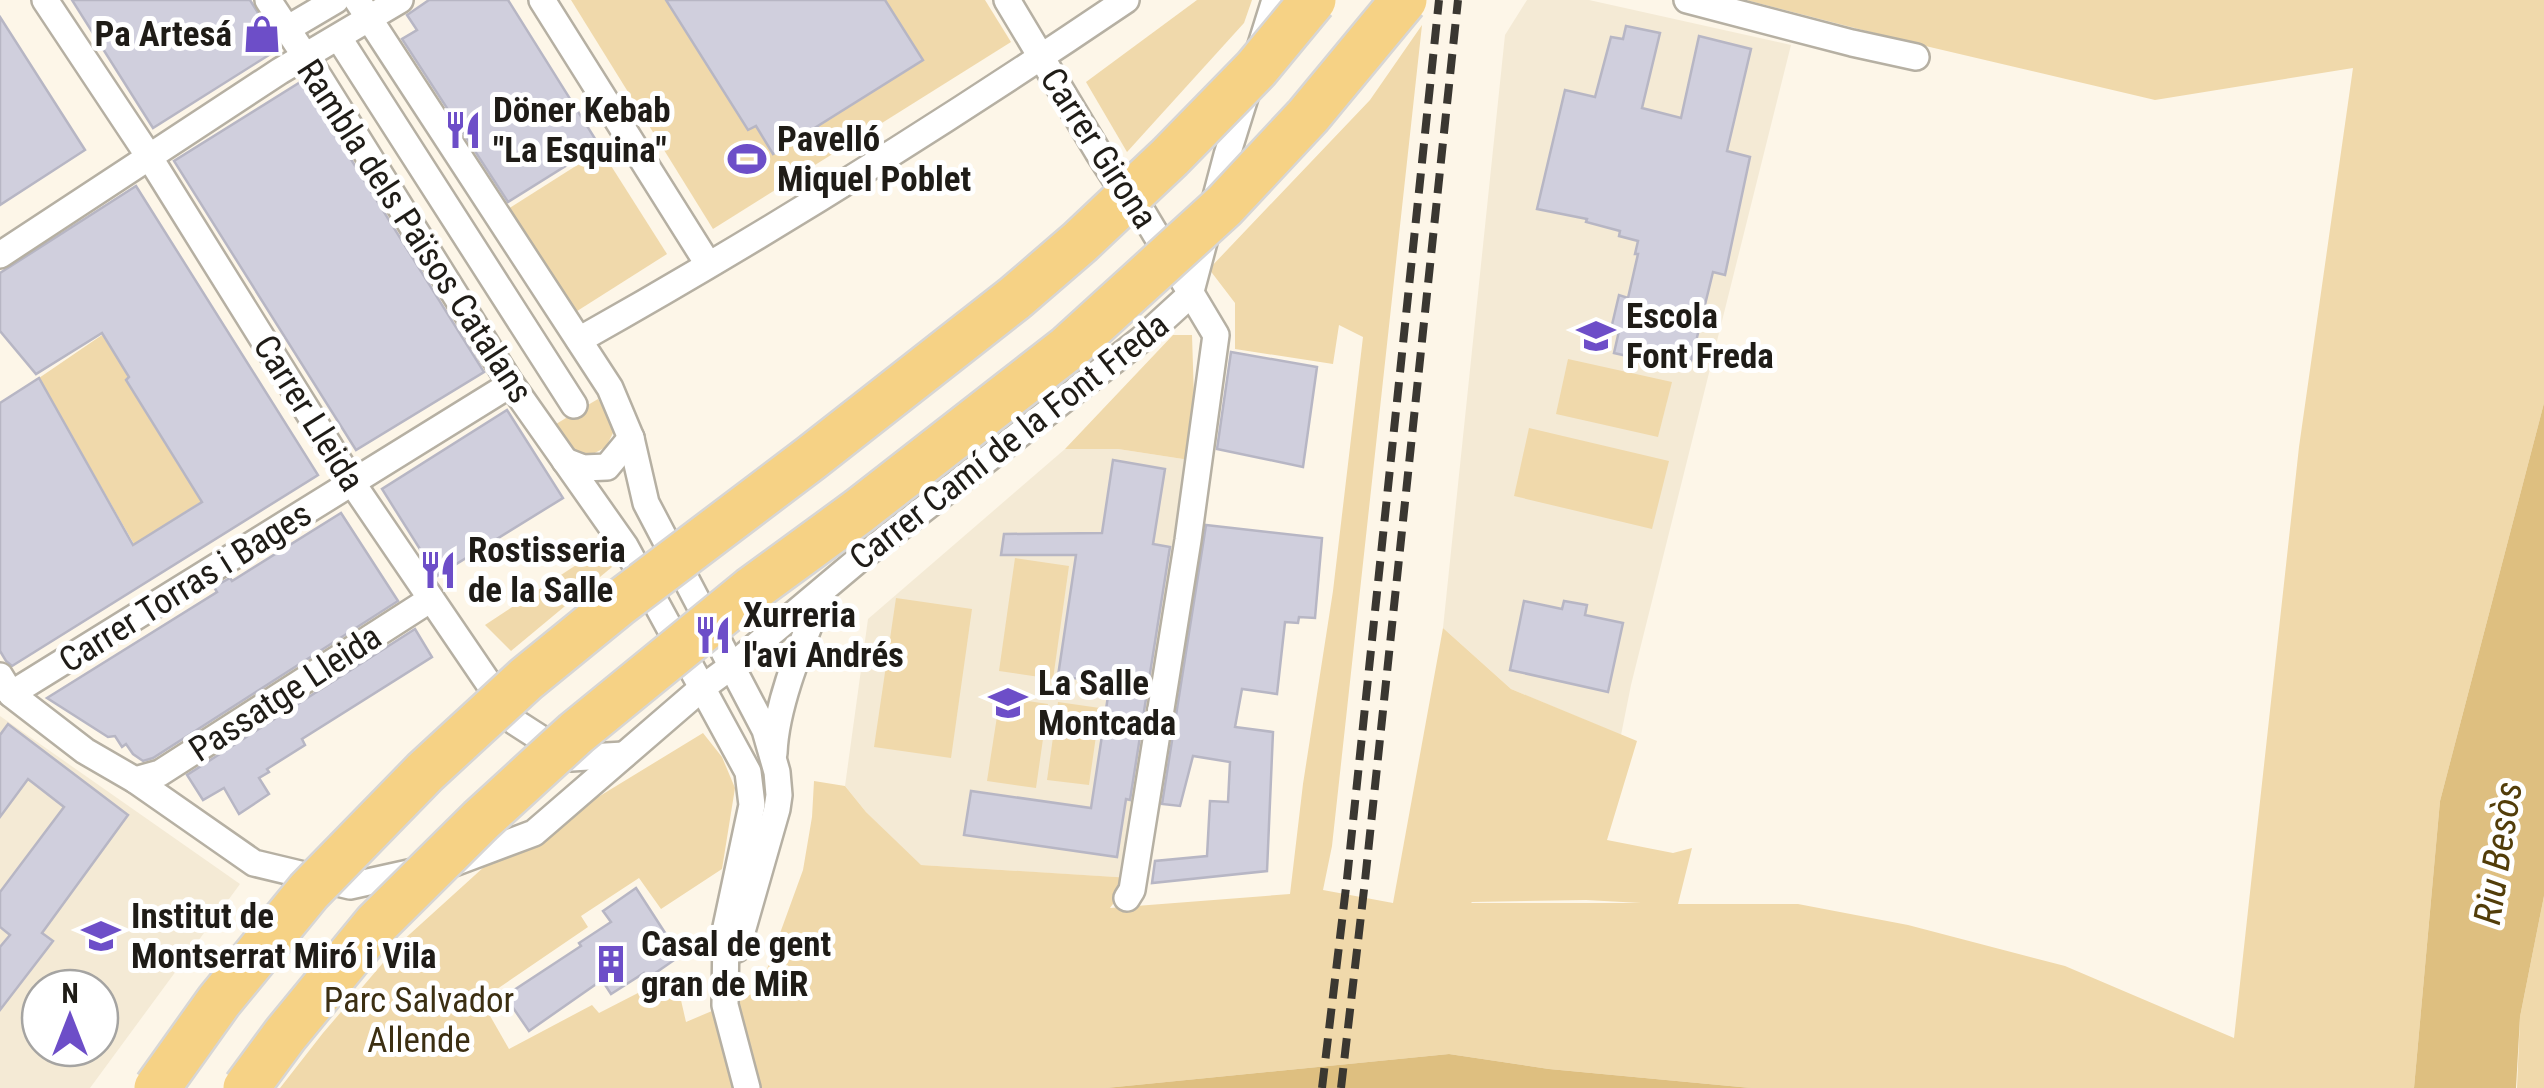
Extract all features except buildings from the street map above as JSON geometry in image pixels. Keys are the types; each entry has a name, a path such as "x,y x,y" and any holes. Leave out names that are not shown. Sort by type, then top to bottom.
{"highway":[{"path":"157,1088 219,1001 310,891 425,772 526,679 1041,275 1170,157 1256,69 1313,0"},
{"path":"246,1088 376,924 481,820 576,732 751,590 1068,348 1224,206 1308,116 1404,0"}],"street":[{"name":"Carrer Lleida","path":"45,0 150,158 354,484 515,722 571,758 624,756"},
{"name":"Rambla dels Països Catalans","path":"268,0 511,384 625,546 748,772 752,805 726,927 725,999 747,1088"},
{"path":"0,255 304,57 363,9 400,0"},
{"path":"542,0 708,264"},
{"name":"Carrer Girona","path":"1007,0 1107,167 1140,208 1216,334 1188,540 1132,890 1127,898"},
{"path":"579,340 872,164 1126,0"},
{"name":"Carrer Camí de la Font Freda","path":"5,685 85,751 136,780 254,863 350,886 454,863 534,833 624,756 707,697 732,666 857,561 1143,338 1190,295 1227,155 1276,0"},
{"path":"1687,0 1916,57"},
{"path":"363,9 610,388 631,438 646,502 765,730 774,763 778,809 725,999"},
{"name":"Rambla dels Països Catalans","path":"344,46 574,405"},
{"name":"Carrer Torras i Bages","path":"5,685 354,484 511,384"},
{"path":"565,461 583,468 608,467 631,438"},
{"name":"Carrer Camí de la Font Freda","path":"774,763 774,739 787,693 823,591"},
{"name":"Passatge Lleida","path":"136,780 160,773 431,599"},
{"path":"707,697 748,701 787,693"}],"shaded area":[{"name":"Escola Font Freda","path":"1527,0 1589,0 1791,45 1621,735 1511,689 1443,628 1505,35"},
{"name":"La Salle Montcada","path":"1065,449 1118,449 1196,461 1132,878 920,865 845,786 868,619"},
{"name":"Institut de Montserrat Miró i Vila","path":"0,716 240,884 120,1047 120,968 20,968 20,1068 105,1068 90,1088 0,1088"}],"green space":[{"name":"Pavelló Miquel Poblet","path":"571,0 985,0 1011,42 713,229"},
{"path":"1197,0 1252,0 1244,23 1127,152 1086,82"},
{"name":"Parc Salvador Allende","path":"1746,0 2544,0 2544,403 2440,801 2414,1088 1751,1088 1549,1069 1449,1054 1106,1088 280,1088 400,943 485,866 703,733 722,757 735,788 722,869 661,909 639,878 581,916 588,927 481,1000 509,1049 592,1005 599,1013 675,974 686,1022 759,991 803,870 814,781 845,786 921,865 1132,878 1110,908 1290,894 1333,591 1363,337 1339,325 1333,364 1235,349 1235,303 1209,269 1370,100 1422,25 1332,846 1323,890 1393,903 1443,628 1511,689 1637,741 1607,840 1673,853 1692,848 1678,904 1798,904 1908,925 2065,966 2234,1038 2299,447 2353,68 2155,100","holes":["1586,900 1641,903 1471,903"]},
{"path":"601,150 667,254 574,313 508,209"},
{"path":"102,335 183,473 205,499 134,544 39,378"},
{"path":"1173,335 1192,335 1196,461 1118,449 1065,449"},
{"path":"1568,359 1672,382 1658,437 1556,414"},
{"path":"598,399 616,427 606,447 591,455 575,450 556,424"},
{"path":"1529,428 1669,461 1652,529 1514,496"},
{"path":"599,550 612,567 511,651 485,625"},
{"path":"1015,558 1069,566 1053,679 999,671"},
{"path":"896,598 972,609 951,758 874,747"},
{"path":"1000,697 1048,704 1036,788 987,781"},
{"path":"1058,702 1100,708 1089,785 1047,780"},
{"path":"2544,896 2544,1088 2517,1088 2520,1017"}],"water":[{"name":"Riu Besòs","path":"2544,403 2544,896 2520,1017 2516,1088 2414,1088 2440,801"},
{"path":"1449,1054 1549,1069 1751,1088 1106,1088"}],"railway":[{"path":"1322,1088 1439,0"},
{"path":"1341,1088 1458,0"}],"place":[{"name":"Pa Artesá","path":"262,34"},
{"name":"Döner Kebab \"La Esquina\"","path":"463,130"},
{"name":"Pavelló Miquel Poblet","path":"747,159"},
{"name":"Escola Font Freda","path":"1596,336"},
{"name":"Rostisseria de la Salle","path":"438,570"},
{"name":"Xurreria l'avi Andrés","path":"713,635"},
{"name":"La Salle Montcada","path":"1008,703"},
{"name":"Institut de Montserrat Miró i Vila","path":"101,936"},
{"name":"Casal de gent gran de MiR","path":"611,964"}]}
